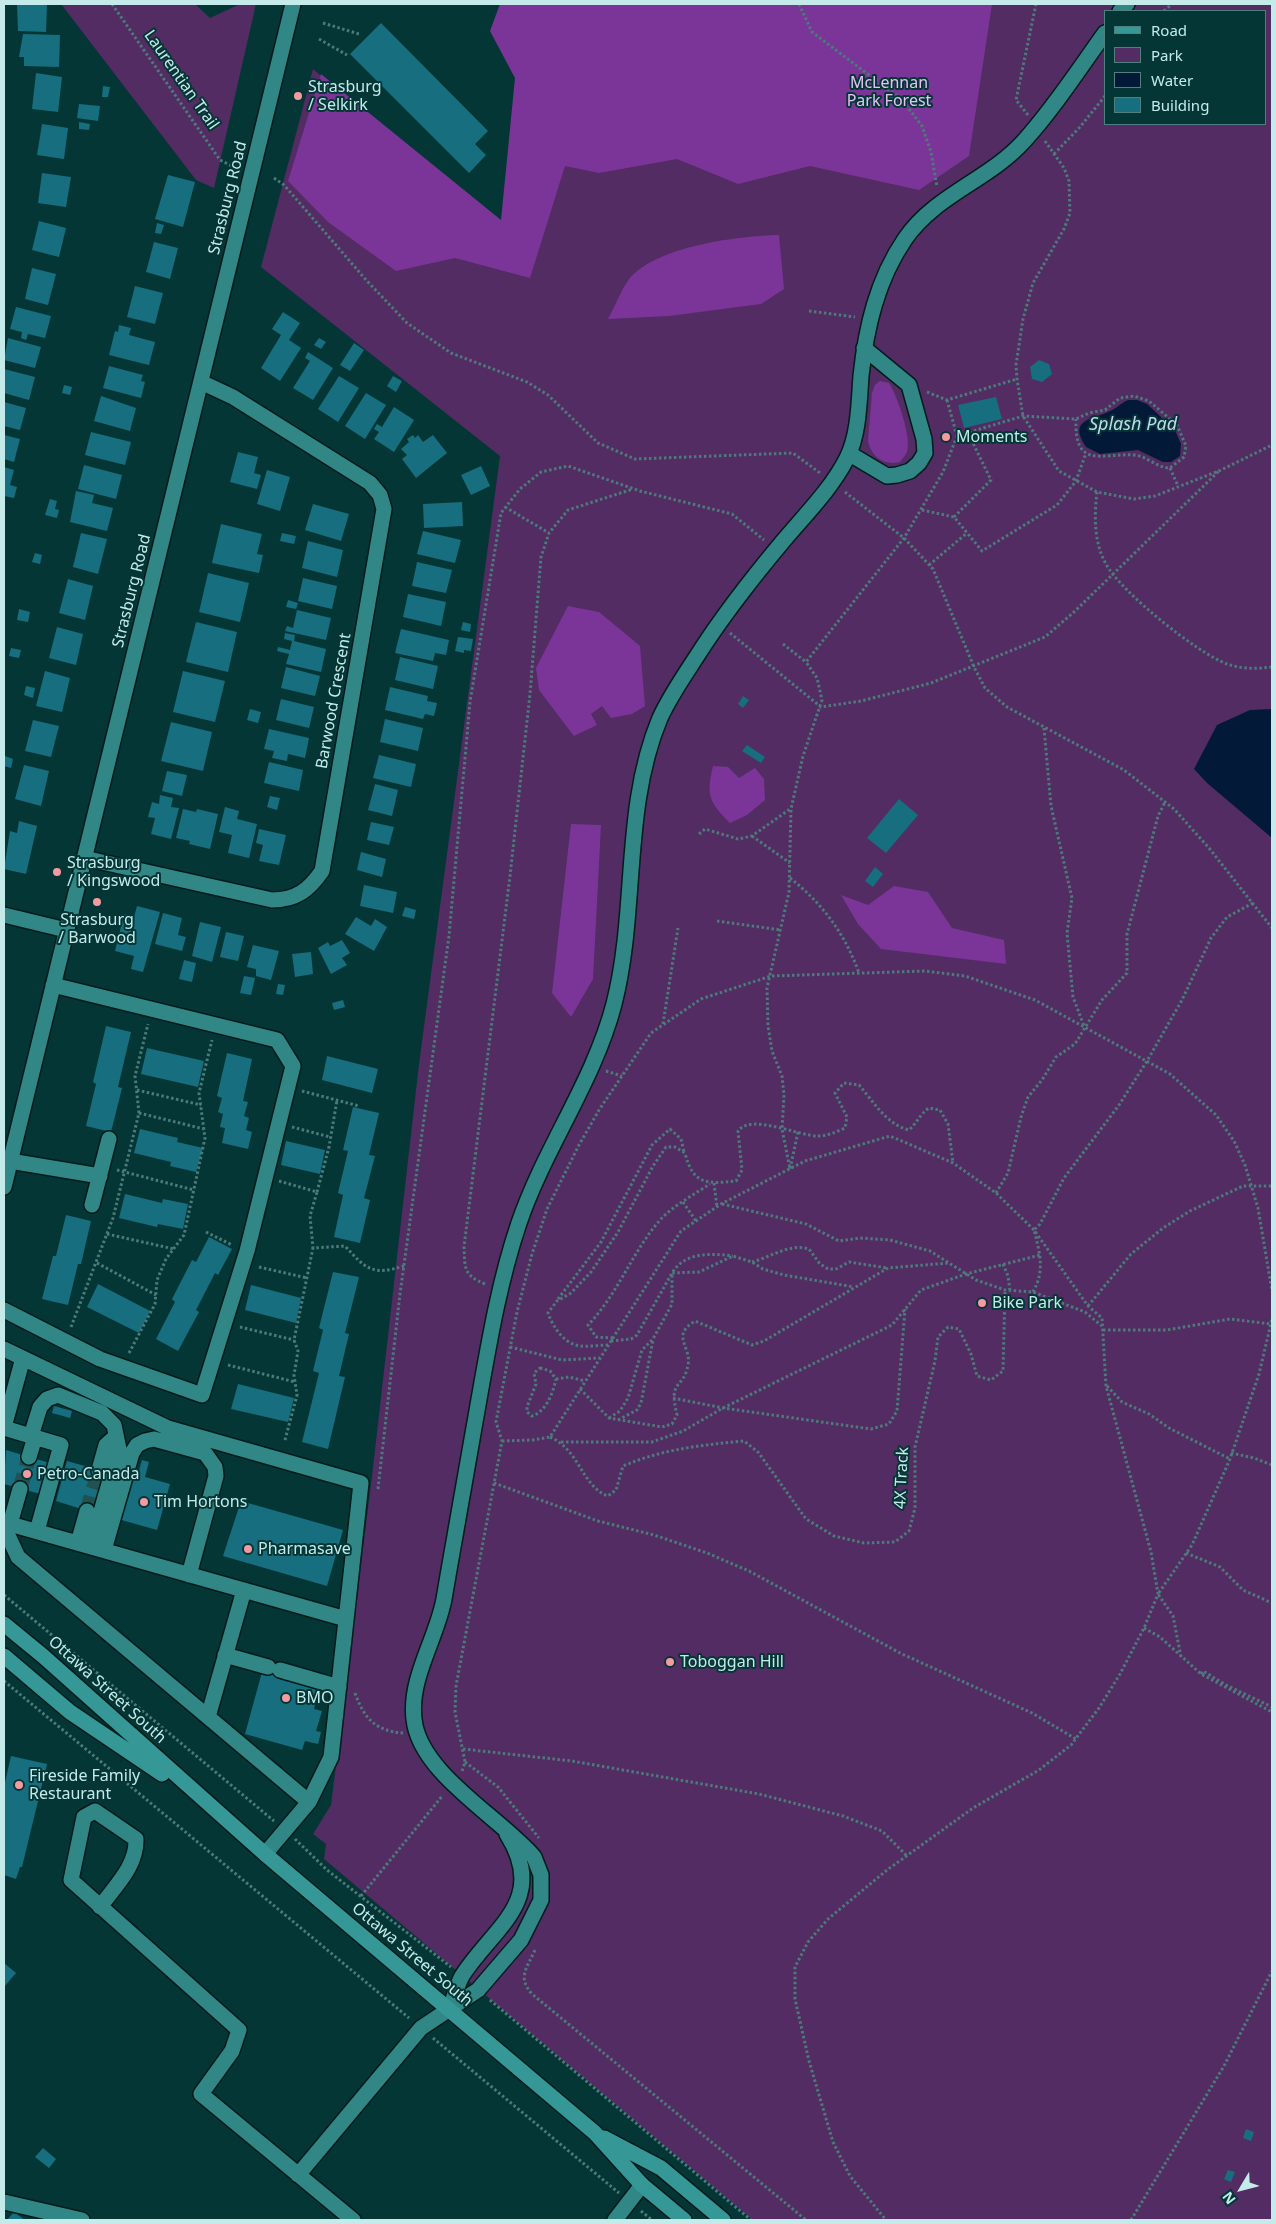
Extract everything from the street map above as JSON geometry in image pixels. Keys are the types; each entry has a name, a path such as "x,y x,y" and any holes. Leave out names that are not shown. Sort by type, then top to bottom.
{"main road":[{"name":"Ottawa Street South","path":"4,1624 43,1656 207,1804 450,2008 594,2133 642,2185 684,2220"},
{"name":"Ottawa Street South","path":"4,1656 70,1712 207,1804"},
{"name":"Ottawa Street South","path":"594,2133 662,2168 723,2220"}],"street":[{"name":"Strasburg Road","path":"4,1187 293,4"},
{"path":"298,2175 421,2028 478,1990 514,1949 533,1920 541,1900 539,1866 527,1849 431,1760 418,1735 414,1719 415,1699 418,1680 440,1619 500,1289 518,1226 534,1184 602,1041 613,1006 620,974 640,783 649,748 661,715 718,623 820,496 850,454 857,419 864,348 870,319 883,279 907,236 924,216 941,202 1010,154 1024,141 1104,34"},
{"path":"850,454 887,476 910,471 920,463 925,453 924,439 909,385 864,348"},
{"name":"Barwood Crescent","path":"84,858 272,900 284,900 300,895 312,886 322,871 384,509 380,495 370,482 233,397 201,382"},
{"path":"4,915 66,930"},
{"path":"4,1310 100,1359 202,1395 247,1251 293,1066 277,1040 53,985"},
{"path":"92,1205 109,1139"},
{"path":"10,1160 101,1171"},
{"path":"4,1349 168,1428 361,1483 346,1619 346,1688 332,1757 309,1802 265,1854"},
{"path":"23,1358 4,1428 61,1444 37,1531"},
{"path":"29,1457 40,1407 47,1398 58,1395 107,1416 114,1425 119,1449 91,1547"},
{"path":"99,1470 106,1445 116,1436"},
{"path":"91,1547 137,1445 154,1439 205,1453 211,1459 216,1476 189,1574"},
{"path":"20,1489 6,1526 18,1557 309,1802"},
{"path":"87,1511 91,1547"},
{"path":"6,1526 37,1531 346,1619"},
{"path":"208,1717 244,1590"},
{"path":"225,1655 346,1688"},
{"path":"100,1907 132,1864 136,1852 136,1840 95,1811 84,1817 71,1880 100,1907 239,2030 232,2052 201,2094 353,2220"},
{"path":"450,2008 462,1976 504,1926 517,1903 521,1890 519,1864 515,1850 502,1826"},
{"path":"615,2220 642,2185"},
{"path":"4,2202 82,2220"}],"path":[{"name":"Laurentian Trail","path":"112,4 220,160 232,166"},
{"path":"798,4 812,32 902,100 922,126 931,152 941,202"},
{"path":"1036,4 1016,100 1064,168 1069,181 1070,213 1064,229 1032,283 1023,319 1016,365 1023,416 1059,471 1097,492 1134,499 1155,496 1221,470 1272,445"},
{"path":"323,23 359,34"},
{"path":"319,39 347,55"},
{"path":"1054,154 1104,97"},
{"path":"809,311 870,319"},
{"path":"909,385 946,400 1017,379"},
{"path":"958,436 1023,416 1076,419 1089,413 1105,410 1120,398 1134,396 1149,401 1177,425 1186,446 1184,457 1170,468 1161,468 1136,455 1098,458 1086,453 1075,435 1076,419"},
{"path":"806,662 904,538 943,472 958,436 946,400"},
{"path":"954,517 991,480 968,433"},
{"path":"922,510 954,517 982,551 1057,505 1076,481 1086,453"},
{"path":"378,1493 404,1266 449,936 470,702 501,513 520,488 541,472 568,466 635,489 732,514 776,550"},
{"path":"1170,468 1178,486"},
{"path":"718,623 821,707 860,701 931,683 1033,643 1060,626 1221,470"},
{"path":"500,1289 470,1277 464,1267 464,1246 511,866 530,694 541,557 549,533 568,510 635,489"},
{"path":"1097,492 1095,510 1098,540 1105,563 1131,595 1211,656 1240,667 1272,667"},
{"path":"505,507 549,533"},
{"path":"929,565 967,533"},
{"path":"783,644 806,662 817,678 821,691 821,707 803,756 791,809 790,877 787,909 767,988 768,1026 772,1051 782,1076 784,1095 782,1130 790,1169"},
{"path":"1044,727 1051,806 1071,883 1072,898 1067,933 1073,997 1085,1027"},
{"path":"996,1193 1008,1173 1020,1118 1028,1097 1042,1080 1056,1057 1075,1044 1102,1000 1127,973 1126,934 1143,866 1151,849 1158,816 1165,802"},
{"path":"699,834 705,829 738,839 752,836 791,809"},
{"path":"752,836 790,863"},
{"path":"790,877 811,894 829,915 848,944 859,972"},
{"path":"1034,1230 1040,1224 1064,1178 1119,1105 1147,1062 1182,1000 1211,938 1226,916 1253,903"},
{"path":"717,921 781,930"},
{"path":"663,1025 678,928"},
{"path":"541,1841 538,1833 498,1787 466,1762 455,1712 456,1686 502,1441 496,1422 510,1347 532,1254 560,1178 599,1110 651,1032 701,999 771,976 925,971 965,976 1035,1000 1170,1074 1216,1115 1234,1142 1251,1186 1266,1243 1272,1291"},
{"path":"65,1342 97,1263 125,1172 140,1113 135,1076 152,1009"},
{"path":"122,1367 155,1304 157,1280 166,1259 184,1235 205,1138 199,1093 216,1025"},
{"path":"854,1287 764,1270 752,1262 733,1256 702,1255 686,1258 677,1265 637,1335 631,1339 596,1337 588,1325 619,1285 661,1220 683,1202 712,1184 736,1181 742,1170 738,1131 742,1126 753,1123 818,1136 834,1133 844,1128 846,1117 835,1093 844,1083 859,1085 892,1123 900,1128 909,1130 918,1123 922,1113 928,1108 940,1110 948,1124 953,1163"},
{"path":"288,1087 359,1106"},
{"path":"137,1090 201,1105"},
{"path":"285,1440 297,1395 295,1382 298,1351 294,1340 313,1248 310,1216 330,1138 337,1100"},
{"path":"140,1113 204,1129"},
{"path":"279,1123 330,1138"},
{"path":"608,1345 579,1346 563,1337 553,1327 548,1313 601,1242 652,1145 670,1129 681,1139 688,1167 699,1179 712,1184"},
{"path":"790,1169 798,1132"},
{"path":"502,1441 533,1440 550,1437 681,1231 721,1204 805,1161 890,1136 953,1163 996,1193 1034,1230 1088,1306 1102,1318 1106,1386 1151,1552 1158,1594 1172,1616 1181,1656"},
{"path":"557,1301 571,1293 596,1264 618,1232 660,1153 666,1147 674,1147 685,1153"},
{"path":"101,1171 125,1172 194,1190"},
{"path":"265,1179 317,1192"},
{"path":"712,1184 717,1207"},
{"path":"1088,1306 1131,1254 1163,1228 1222,1195 1243,1186 1272,1186"},
{"path":"683,1202 696,1221"},
{"path":"721,1204 806,1224 839,1241 860,1238 890,1240 930,1251 976,1280 1007,1291 1033,1292 1084,1312 1103,1328 1167,1330 1230,1319 1271,1324"},
{"path":"1033,1292 1040,1279 1040,1255 1034,1230"},
{"path":"206,1232 247,1251 254,1265 307,1278"},
{"path":"107,1234 174,1249"},
{"path":"313,1248 345,1246 365,1267 388,1271 404,1266"},
{"path":"752,1262 768,1258 791,1247 801,1246 809,1248 820,1264 828,1270 836,1269 849,1262 888,1268 949,1263"},
{"path":"560,1442 652,1442 683,1430 723,1408 892,1325 921,1290 966,1274 1040,1255"},
{"path":"672,1273 699,1272 733,1256"},
{"path":"97,1263 156,1295"},
{"path":"1002,1264 1008,1276 1007,1291"},
{"path":"580,1389 609,1418 617,1421 662,1427 672,1424 677,1415 673,1398 676,1384 685,1375 689,1363 682,1340 684,1331 695,1321 752,1345 764,1341 888,1268"},
{"path":"609,1418 620,1411 631,1389 642,1350 653,1339 672,1304 672,1273"},
{"name":"4X Track","path":"550,1437 560,1442 572,1454 598,1492 608,1496 616,1490 623,1466 662,1451 744,1441 758,1452 806,1519 834,1536 864,1543 896,1542 909,1531 915,1508 915,1447 935,1361 938,1337 948,1327 959,1329 971,1354 978,1376 991,1380 1003,1371 1007,1291"},
{"path":"673,1398 723,1408 871,1429 889,1424 897,1411 905,1308"},
{"path":"886,2220 850,2176 833,2142 809,2061 794,1983 794,1967 808,1942 828,1919 907,1856 973,1808 1039,1770 1076,1739 1099,1708 1120,1674 1144,1628 1158,1594 1186,1553 1230,1459 1259,1374 1272,1319"},
{"path":"224,1324 294,1340"},
{"path":"617,1421 637,1410 641,1403 653,1339"},
{"path":"510,1347 562,1360 600,1358"},
{"path":"213,1361 295,1382"},
{"path":"540,1368 545,1369 556,1379 554,1388 541,1411 535,1415 529,1414 527,1407 535,1389 534,1373 540,1368"},
{"path":"556,1379 569,1377 585,1381"},
{"path":"1106,1386 1122,1402 1149,1414 1169,1428 1230,1459"},
{"path":"1232,1453 1254,1458 1272,1465"},
{"path":"494,1483 598,1521 707,1553 749,1571 900,1653 1032,1713 1076,1739"},
{"path":"1186,1553 1220,1567 1243,1590 1272,1603"},
{"path":"4,1595 285,1830 328,1870 452,1968"},
{"path":"1144,1628 1160,1637 1200,1674 1272,1712"},
{"path":"1200,1674 1203,1671 1226,1685 1272,1706"},
{"path":"4,1681 652,2220"},
{"path":"346,1688 362,1712 386,1732 418,1735"},
{"path":"463,1749 572,1761 759,1794 843,1816 882,1831 907,1856"},
{"path":"459,1775 466,1762"},
{"path":"361,1896 445,1792"},
{"path":"536,1946 523,1976 525,1986 532,1994 806,2220"},
{"path":"1130,2220 1224,2066 1272,1971"},
{"path":"487,1998 751,2220"}],"green space":[{"path":"61,4 195,4 210,18 240,4 256,4 214,188 196,180"},
{"name":"McLennan Park Forest","path":"500,4 992,4 969,156 919,190 810,166 738,184 677,159 599,173 565,166 530,278 455,258 396,271 328,222 288,181 321,74 501,220 515,78 490,31"},
{"path":"541,4 1272,4 1272,2220 753,2220 324,1859 326,1844 313,1834 331,1805 372,1476 419,1064 500,456 261,267 313,69 508,236"},
{"path":"779,235 784,289 761,304 669,316 608,319 630,278 643,267 659,258 700,245 742,238"},
{"path":"880,381 889,383 900,406 906,427 907,452 900,462 889,463 879,459 872,452 868,441 872,393 875,385"},
{"path":"568,606 599,612 640,646 645,706 632,714 611,718 602,706 591,714 597,725 574,736 539,690 536,668"},
{"path":"713,766 728,767 739,778 755,768 764,779 765,800 747,815 730,823 711,798 710,784"},
{"path":"571,824 601,825 593,979 571,1017 552,993"},
{"path":"894,886 928,892 952,928 1004,940 1006,964 881,949 858,924 841,895 868,905"}],"water":[{"name":"Splash Pad","path":"1128,400 1137,400 1147,404 1175,430 1181,444 1180,456 1171,462 1163,462 1138,450 1100,454 1086,447 1079,431 1080,426 1088,419 1111,411"},
{"path":"1272,709 1272,838 1207,783 1194,769 1217,725 1250,710"}],"building":[{"path":"17,4 47,4 46,32 18,31"},
{"path":"381,23 488,131 475,144 486,155 469,173 350,54"},
{"path":"23,34 60,35 59,67 24,66 24,57 19,57"},
{"path":"36,73 62,77 58,112 32,109"},
{"path":"103,86 110,87 108,97 102,97"},
{"path":"79,104 100,106 98,121 77,118"},
{"path":"79,122 90,124 89,130 79,129"},
{"path":"42,124 68,128 64,159 37,155"},
{"path":"42,173 71,177 66,207 38,203"},
{"path":"168,175 195,182 183,227 155,219"},
{"path":"39,221 66,228 59,257 32,250"},
{"path":"157,223 164,225 161,234 155,233"},
{"path":"154,242 178,248 170,279 146,272"},
{"path":"32,268 56,274 48,305 25,299"},
{"path":"135,286 163,293 155,324 127,317"},
{"path":"16,307 51,316 45,338 28,334 26,340 21,338 22,332 10,329"},
{"path":"283,312 300,323 289,340 301,348 280,381 261,368 281,335 272,329"},
{"path":"119,325 131,328 129,335 155,342 149,365 109,355 115,331 118,332"},
{"path":"8,338 41,347 35,368 4,360"},
{"path":"319,338 326,342 321,349 314,345"},
{"path":"354,343 364,350 350,371 340,365"},
{"path":"308,352 333,368 313,400 293,388 310,361 305,358"},
{"path":"1039,360 1049,364 1052,374 1042,382 1032,379 1030,367"},
{"path":"109,366 143,375 141,381 145,382 141,398 103,388"},
{"path":"4,369 35,377 29,400 4,393"},
{"path":"339,376 359,388 338,422 318,409"},
{"path":"393,376 402,381 396,392 387,386"},
{"path":"64,385 72,387 70,395 62,393"},
{"path":"366,393 386,405 365,439 345,426"},
{"path":"101,396 136,408 130,431 94,421"},
{"path":"996,397 1002,419 964,428 958,405"},
{"path":"4,402 26,408 20,430 4,426"},
{"path":"394,407 414,420 394,452 374,439 379,432 374,429 377,424 382,427"},
{"path":"91,432 131,442 125,465 85,455"},
{"path":"4,435 20,439 14,462 4,459"},
{"path":"413,435 415,438 418,435 423,442 433,435 447,453 416,478 402,459 407,455 401,449 409,442 407,439"},
{"path":"238,452 258,457 254,473 261,475 257,489 230,482"},
{"path":"84,465 122,475 116,499 78,489"},
{"path":"481,466 490,486 471,495 461,475"},
{"path":"4,467 14,470 10,485 17,487 14,498 4,496"},
{"path":"267,470 290,477 280,511 257,504"},
{"path":"76,491 94,495 92,503 113,508 107,531 70,522"},
{"path":"50,499 57,501 55,509 59,510 57,518 45,515"},
{"path":"462,502 463,526 424,528 423,504"},
{"path":"313,504 349,514 341,541 305,530"},
{"path":"221,524 262,534 257,554 263,555 259,573 212,563"},
{"path":"423,531 461,540 455,563 417,554"},
{"path":"81,533 107,539 98,574 73,567"},
{"path":"282,533 296,536 294,544 280,541"},
{"path":"308,541 343,550 337,577 302,568"},
{"path":"35,553 42,555 40,564 32,562"},
{"path":"417,562 452,570 446,593 412,586"},
{"path":"208,573 249,583 240,622 199,612"},
{"path":"303,578 337,586 332,609 298,601"},
{"path":"68,579 93,586 85,620 59,613"},
{"path":"408,594 446,602 441,626 403,617"},
{"path":"288,600 298,603 296,609 286,607"},
{"path":"19,609 30,612 28,622 17,620"},
{"path":"297,610 331,618 326,640 285,631 287,626 293,628"},
{"path":"196,622 237,632 228,672 186,662"},
{"path":"463,622 471,624 470,632 461,630"},
{"path":"57,627 83,634 76,665 49,658"},
{"path":"401,629 449,640 446,655 435,653 433,661 395,653"},
{"path":"285,633 295,635 294,641 326,649 321,672 286,664 289,654 277,651 278,647 290,650 292,641 284,639"},
{"path":"458,637 473,639 471,651 464,650 464,653 455,651"},
{"path":"11,648 21,650 19,658 9,656"},
{"path":"400,657 438,666 433,689 395,680"},
{"path":"286,667 320,676 315,696 281,688"},
{"path":"45,671 70,678 62,712 36,706"},
{"path":"183,671 225,681 215,722 173,712"},
{"path":"26,686 35,688 33,698 24,695"},
{"path":"390,687 428,696 427,701 437,703 434,716 425,714 423,719 385,710"},
{"path":"743,696 749,700 743,708 738,704"},
{"path":"281,699 314,707 309,728 276,720"},
{"path":"250,709 261,712 258,723 247,720"},
{"path":"385,719 423,728 418,751 380,742"},
{"path":"33,720 59,726 51,757 25,751"},
{"path":"171,722 212,732 203,771 161,761"},
{"path":"269,729 309,738 305,758 288,754 287,761 272,758 274,751 264,749"},
{"path":"747,745 765,757 761,763 742,751"},
{"path":"379,755 416,764 411,787 373,778"},
{"path":"5,756 13,759 11,768 4,766"},
{"path":"269,762 303,770 299,791 264,783"},
{"path":"24,765 49,771 41,806 15,799"},
{"path":"167,771 187,775 182,796 162,791"},
{"path":"375,784 398,790 392,816 368,810"},
{"path":"160,795 173,798 171,807 179,808 171,839 151,834 155,818 148,817 152,802 159,804"},
{"path":"270,796 280,798 277,810 267,807"},
{"path":"899,799 918,815 886,853 867,838"},
{"path":"225,807 239,811 237,819 257,824 249,858 228,853 232,835 219,832"},
{"path":"183,809 196,812 197,809 218,814 210,849 189,844 190,841 176,838"},
{"path":"19,821 37,826 26,874 4,869 10,831 17,833"},
{"path":"371,822 394,827 389,845 367,840"},
{"path":"259,829 286,835 279,865 259,861 263,845 256,843"},
{"path":"361,852 386,859 382,877 357,870"},
{"path":"875,867 883,874 873,887 865,881"},
{"path":"364,885 397,892 393,913 360,906"},
{"path":"137,906 160,912 143,972 131,969 134,956 115,951 124,914 134,917"},
{"path":"405,907 416,910 414,919 402,916"},
{"path":"163,913 182,918 178,935 186,937 182,951 155,944"},
{"path":"356,917 371,926 375,919 387,927 374,951 345,934"},
{"path":"200,922 221,927 212,962 192,956"},
{"path":"226,932 244,936 238,961 220,957"},
{"path":"342,940 350,953 342,958 347,965 331,974 318,948 328,942 330,946"},
{"path":"253,945 279,951 271,980 256,976 256,969 247,967"},
{"path":"311,952 313,974 295,977 292,954"},
{"path":"184,960 196,963 192,982 179,979"},
{"path":"244,976 255,978 251,995 240,993"},
{"path":"278,984 285,985 283,995 276,994"},
{"path":"343,1000 345,1007 334,1010 332,1003"},
{"path":"106,1026 131,1032 118,1087 122,1088 111,1132 86,1126 96,1084 93,1082"},
{"path":"147,1048 204,1061 198,1087 141,1074"},
{"path":"227,1053 252,1059 243,1101 248,1102 244,1116 249,1118 246,1130 252,1132 248,1149 222,1143 225,1128 220,1127 223,1114 218,1112 222,1098 217,1096"},
{"path":"327,1056 378,1069 372,1093 322,1080"},
{"path":"353,1107 379,1113 369,1155 375,1156 364,1198 370,1200 360,1243 334,1237 343,1195 338,1193 348,1151 343,1150"},
{"path":"140,1129 178,1138 177,1142 203,1148 196,1172 170,1166 171,1162 134,1153"},
{"path":"286,1141 325,1150 320,1174 281,1165"},
{"path":"125,1194 162,1203 163,1199 188,1204 183,1229 158,1224 157,1227 119,1218"},
{"path":"66,1215 91,1221 81,1264 78,1264 68,1305 42,1299 53,1256 56,1256"},
{"path":"209,1237 232,1249 218,1275 215,1273 196,1310 199,1312 178,1351 156,1339 175,1302 172,1299 192,1260 196,1262"},
{"path":"333,1272 359,1277 345,1333 349,1334 339,1376 345,1377 328,1449 302,1442 319,1373 313,1371 323,1330 319,1328"},
{"path":"98,1284 150,1311 139,1333 87,1307"},
{"path":"251,1285 301,1298 296,1323 245,1310"},
{"path":"238,1384 294,1398 288,1422 231,1409"},
{"path":"54,1406 72,1411 70,1418 52,1413"},
{"name":"Petro-Canada","path":"6,1450 53,1464 44,1495 4,1484"},
{"name":"Tim Hortons","path":"142,1460 149,1462 145,1477 170,1484 157,1530 118,1519 131,1473 138,1474"},
{"path":"67,1461 106,1472 94,1513 56,1501"},
{"path":"241,1501 343,1530 327,1586 223,1556"},
{"name":"BMO","path":"270,1661 282,1664 320,1688 314,1709 322,1711 316,1731 321,1732 318,1744 305,1741 302,1750 245,1734 262,1672"},
{"path":"11,1756 47,1764 22,1867 20,1867 16,1879 4,1875 4,1787"},
{"path":"4,1963 16,1973 4,1987"},
{"path":"1246,2129 1254,2132 1251,2141 1243,2138"},
{"path":"43,2148 56,2159 49,2168 35,2157"},
{"path":"1228,2170 1235,2172 1231,2182 1224,2179"},
{"path":"14,2212 25,2220 7,2220"}],"tunnel":[{"path":"20,1489 29,1457"},
{"path":"87,1511 99,1470"}],"place":[{"name":"Strasburg / Selkirk","path":"298,96"},
{"name":"Moments","path":"946,437"},
{"name":"Strasburg / Kingswood","path":"57,872"},
{"name":"Strasburg / Barwood","path":"97,902"},
{"name":"Bike Park","path":"982,1303"},
{"name":"Petro-Canada","path":"27,1474"},
{"name":"Tim Hortons","path":"144,1502"},
{"name":"Pharmasave","path":"248,1549"},
{"name":"Toboggan Hill","path":"670,1662"},
{"name":"BMO","path":"286,1698"},
{"name":"Fireside Family Restaurant","path":"19,1785"}]}
